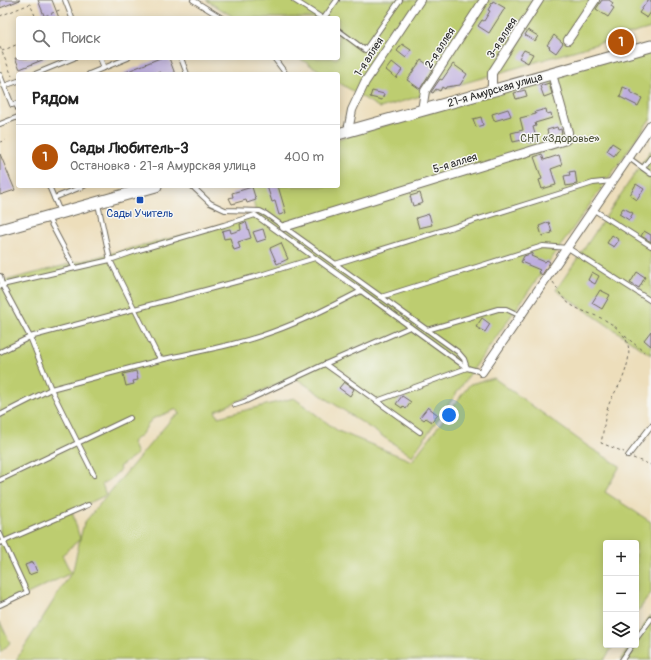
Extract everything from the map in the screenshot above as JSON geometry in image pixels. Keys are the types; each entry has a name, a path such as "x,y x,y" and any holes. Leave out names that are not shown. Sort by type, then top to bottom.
{"main road":[{"name":"21-я Амурская улица","path":"343,132 651,46"},
{"path":"0,230 149,188"}],"street":[{"name":"1-я аллея","path":"343,132 365,82 420,0"},
{"name":"2-я аллея","path":"422,110 424,91 484,0"},
{"name":"3-я аллея","path":"492,91 492,73 539,0"},
{"path":"568,40 596,0"},
{"name":"5-я аллея","path":"284,227 566,140 568,132 552,74"},
{"path":"482,372 651,125"}],"lane":[{"path":"65,0 71,16"},
{"path":"193,0 219,16"},
{"path":"294,0 320,16"},
{"path":"325,16 337,0"},
{"path":"340,31 365,50 400,0"},
{"path":"40,72 69,60"},
{"path":"101,60 104,68"},
{"path":"94,72 123,60"},
{"path":"181,60 186,72"},
{"path":"275,60 284,72"},
{"path":"0,75 12,105 16,103"},
{"path":"4,86 16,82"},
{"path":"0,124 16,118"},
{"path":"643,168 651,157"},
{"path":"629,158 651,174"},
{"path":"335,264 593,183 613,181"},
{"path":"50,188 60,212"},
{"path":"54,198 79,188"},
{"path":"194,188 210,203 225,210 260,211 462,356 467,368"},
{"path":"97,202 110,260 156,352 160,358 164,359"},
{"path":"594,210 651,246"},
{"path":"1,285 74,267 110,260 255,215 467,368 482,372"},
{"path":"47,216 74,267"},
{"path":"381,297 543,246 568,248 651,301"},
{"path":"0,352 30,337 254,277 315,258"},
{"path":"0,276 1,285 30,337 51,389 94,475"},
{"path":"0,415 51,389 164,359 229,345 272,332 328,309 361,291"},
{"path":"427,330 498,309 506,309 521,316"},
{"path":"235,405 410,327"},
{"path":"325,364 420,432"},
{"path":"377,401 467,368"},
{"path":"0,480 130,418"},
{"path":"628,456 651,426"},
{"path":"2,542 88,505"},
{"path":"0,534 2,542 27,592 0,605"},
{"path":"639,635 651,619"},
{"path":"622,660 630,648"}],"path":[{"path":"0,16 30,4 35,16"},
{"path":"45,16 68,7"},
{"path":"2,51 16,45"},
{"path":"0,47 16,82"},
{"path":"0,142 6,140"},
{"path":"547,276 554,282 561,295 569,304 609,322 644,352"},
{"path":"624,335 629,345 629,354 622,380 609,402 605,416 601,443 651,465"}],"green space":[{"path":"206,0 651,0 651,28 380,108 340,83 340,72 322,72 302,60 340,60 340,16 232,16"},
{"name":"СНТ «Здоровье»","path":"651,48 651,118 412,456 294,377 215,411 218,417 294,398 338,431 412,461 470,384 494,378 589,447 620,466 605,492 651,522 651,593 639,610 639,540 603,540 603,648 612,648 604,660 16,660 71,573 0,607 0,282 257,216 250,188 340,188 340,138","holes":["177,409 180,414 172,418 84,523 80,539 72,511 106,495 102,484 111,479 120,470 119,467 137,454 132,442 141,435 152,419","80,539 71,573 62,555"]},
{"path":"651,150 651,355 556,290"},
{"path":"651,615 651,660 620,660 628,648 639,648 639,633"},
{"path":"0,622 10,643 0,653"}],"building":[{"path":"0,0 20,0 0,8"},
{"path":"38,0 52,0 58,16 44,16"},
{"path":"602,0 609,0 613,3 611,6 614,8 608,17 596,9"},
{"path":"648,0 651,0 651,12 647,18 639,13"},
{"path":"493,1 505,8 489,33 478,26 482,20 484,21 490,11 488,10"},
{"path":"528,30 538,36 535,41 525,35"},
{"path":"554,35 563,43 556,53 547,45"},
{"path":"402,44 411,50 406,58 397,51"},
{"path":"524,50 533,54 528,63 519,58"},
{"path":"15,58 16,60 42,60 20,69"},
{"path":"155,60 170,60 174,72 160,72 126,72"},
{"path":"421,60 433,68 420,89 407,80"},
{"path":"392,62 402,70 396,78 386,70"},
{"path":"453,64 467,74 460,85 446,87 445,89 442,87 440,91 436,89 433,93 431,92 440,79 442,80"},
{"path":"549,83 552,94 544,97 540,86"},
{"path":"623,87 642,98 638,106 620,97"},
{"path":"525,90 527,96 516,99 514,93"},
{"path":"372,91 384,94 382,100 370,97"},
{"path":"508,109 511,116 494,121 492,114"},
{"path":"546,109 547,114 551,113 552,118 535,123 536,126 533,127 537,141 528,143 527,139 513,142 511,133 523,130 520,118 536,114 535,112"},
{"path":"481,117 483,125 476,127 473,119"},
{"path":"557,127 558,130 561,129 562,135 549,139 547,130"},
{"path":"612,143 620,148 614,156 607,151"},
{"path":"0,154 15,190 0,195"},
{"path":"542,154 544,160 559,155 562,165 551,169 556,185 542,189 539,180 542,179 534,157"},
{"path":"575,171 577,184 566,186 564,176 570,175 569,172"},
{"path":"636,184 644,189 637,200 630,195"},
{"path":"252,188 256,200 247,203 246,200 232,204 229,198 233,197 232,193"},
{"path":"268,188 279,188 286,213 279,215 275,201 272,202"},
{"path":"420,193 423,203 413,206 410,196"},
{"path":"623,208 633,213 629,220 619,214"},
{"path":"429,214 432,225 419,228 416,218"},
{"path":"246,222 251,238 238,242 240,248 234,250 230,238 224,239 222,231 230,229 231,233 241,230 240,224"},
{"path":"549,222 552,233 542,236 539,226"},
{"path":"263,229 266,239 257,242 253,232"},
{"path":"644,231 651,235 651,242 641,236"},
{"path":"612,235 619,240 614,247 607,243"},
{"path":"281,243 288,259 277,264 270,248"},
{"path":"533,253 531,256 545,262 547,260 550,262 542,275 538,272 540,270 521,262 524,256"},
{"path":"592,272 599,276 595,284 588,280"},
{"path":"637,272 645,277 639,288 630,283"},
{"path":"600,290 610,295 602,309 592,303"},
{"path":"482,318 490,324 485,332 476,327"},
{"path":"651,331 651,346 644,340"},
{"path":"136,371 138,380 133,381 134,384 126,386 123,374"},
{"path":"344,382 354,389 350,396 339,388"},
{"path":"402,396 411,402 406,409 403,406 402,408 396,404"},
{"path":"428,407 438,415 432,422 426,418 424,420 420,417"},
{"path":"33,562 37,572 29,575 25,565"}],"place":[{"name":"Сады Любитель-3","path":"621,42"},
{"name":"Сады Учитель","path":"140,200"}]}
